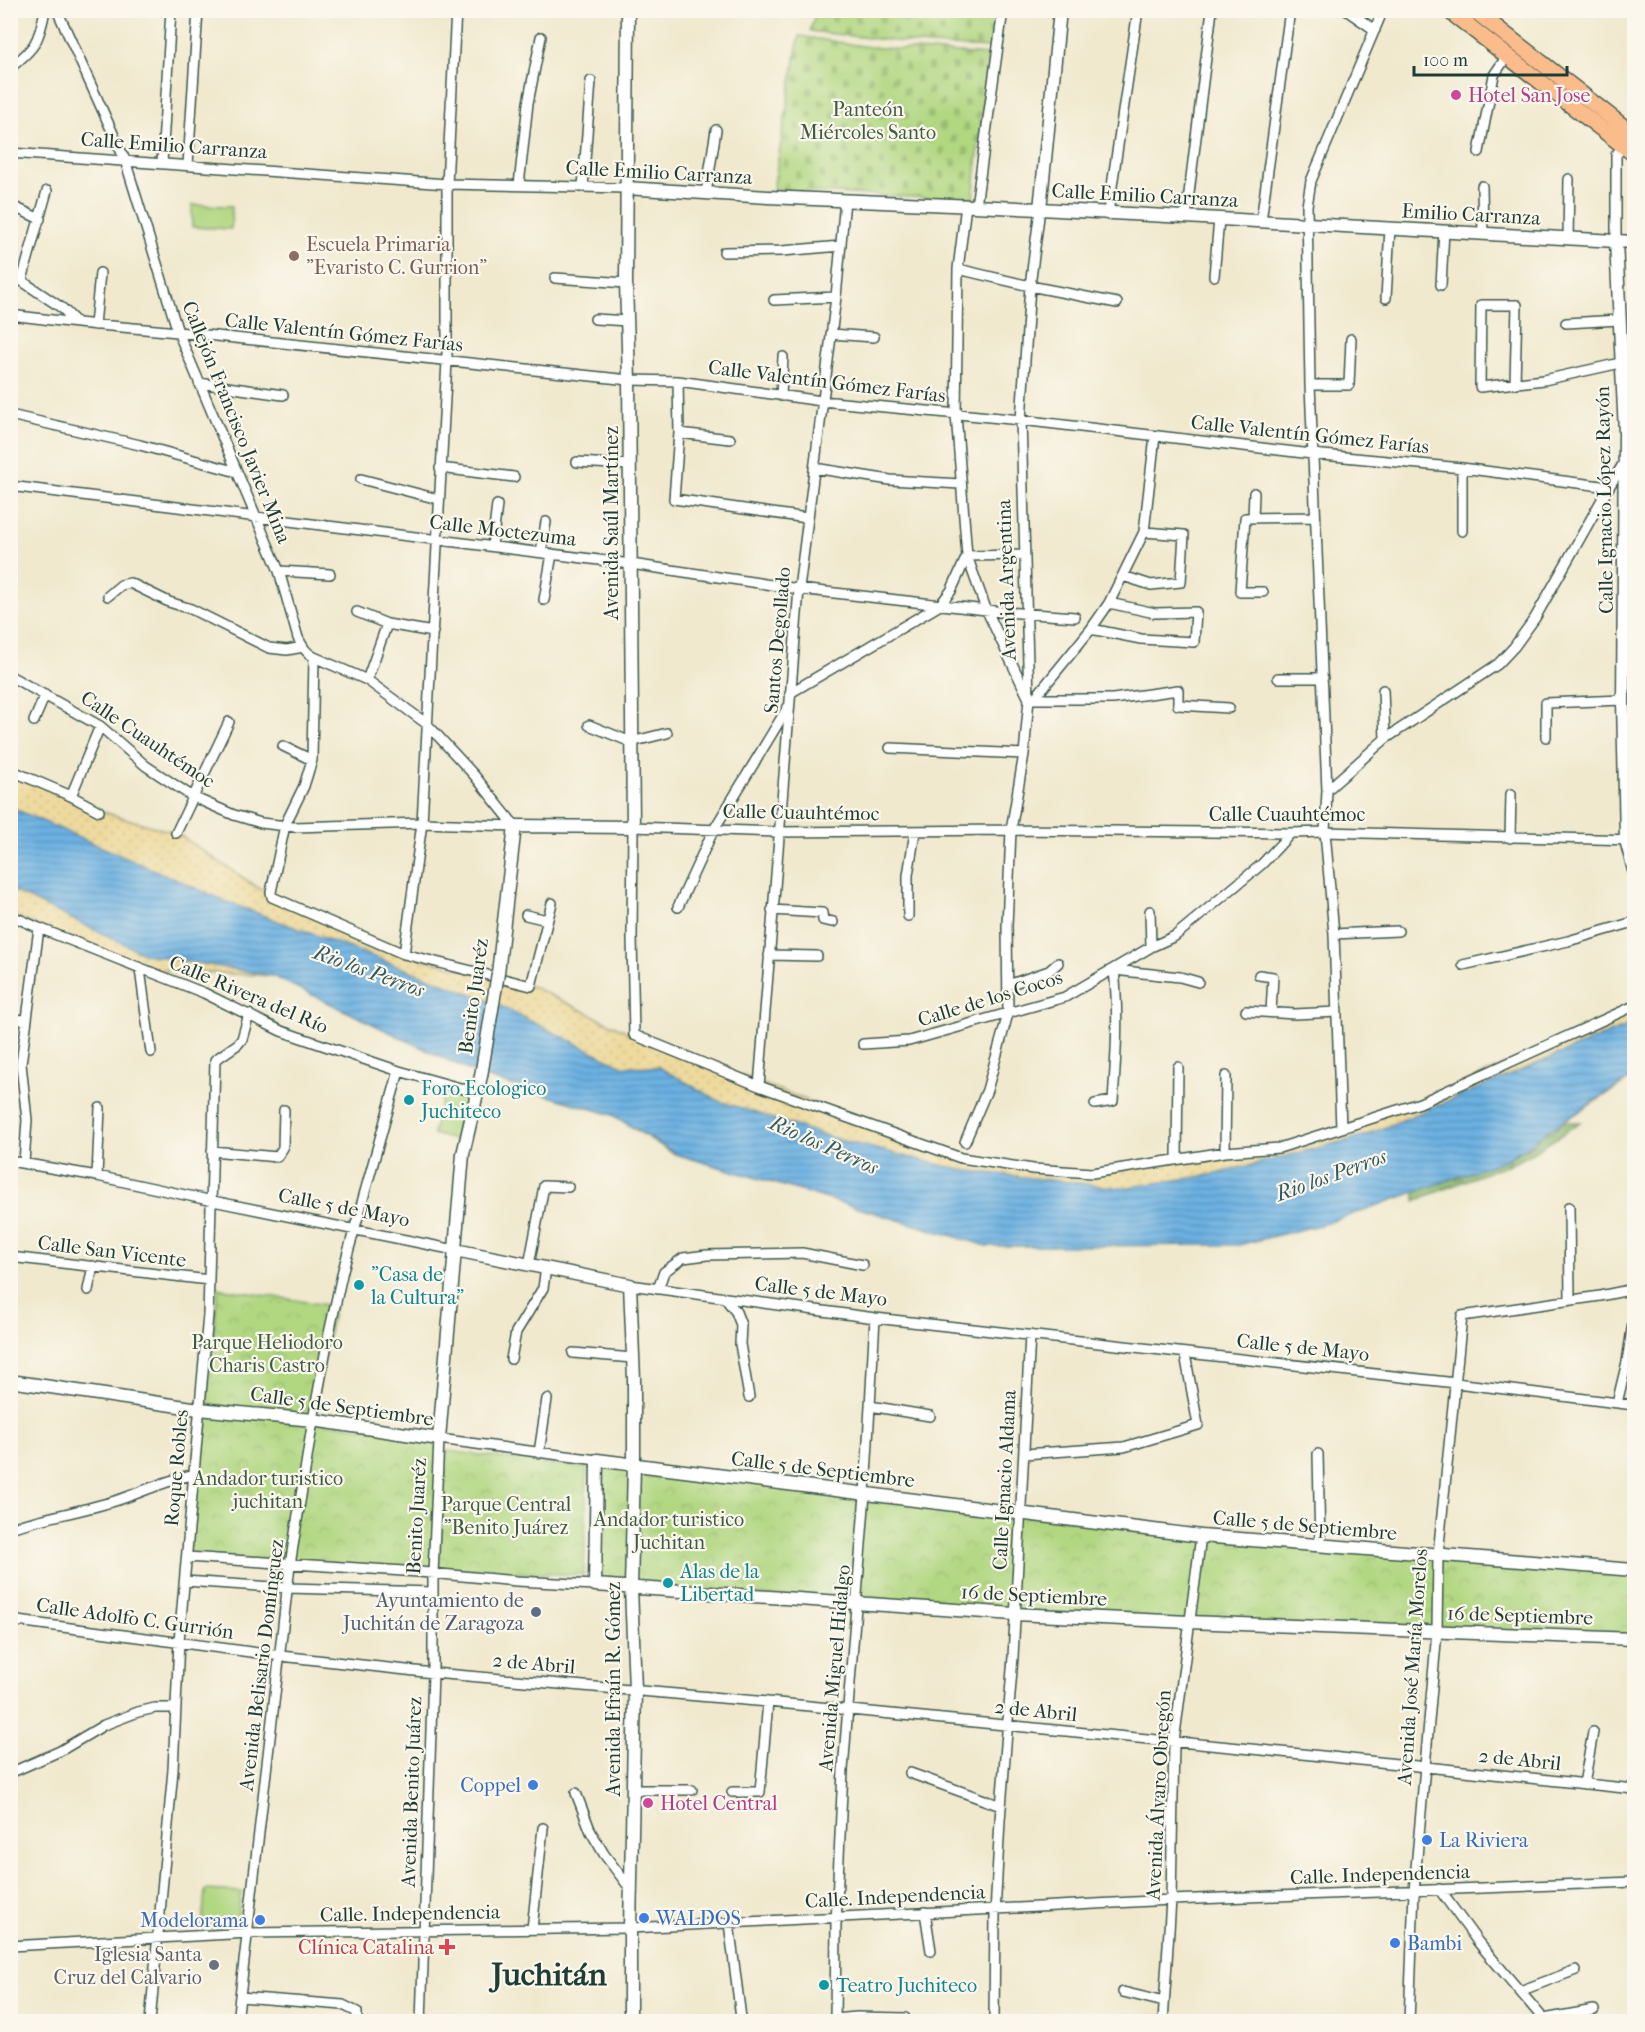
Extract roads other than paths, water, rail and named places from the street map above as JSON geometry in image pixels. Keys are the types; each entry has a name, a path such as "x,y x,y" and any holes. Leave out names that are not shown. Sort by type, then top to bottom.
{"main road":[{"path":"1448,10 1507,56 1632,142"},
{"path":"1474,10 1632,142"}],"street":[{"path":"10,68 30,52 40,36 45,10"},
{"name":"Callejón Francisco Javier Mina","path":"57,10 125,160 178,332 279,571 298,638 303,647"},
{"path":"162,163 171,10"},
{"path":"188,165 198,10"},
{"path":"404,954 422,823 433,632 438,499 447,361 447,184 456,10"},
{"name":"Avenida Saúl Martínez","path":"628,10 626,188 630,381 634,1035 759,1086"},
{"path":"1003,10 971,206 958,269 956,414 967,556 986,609 1031,699"},
{"name":"Avenida Argentina","path":"965,1142 987,1090 1008,1014 1007,926 1011,830 1031,699 1021,420 1030,286 1060,10"},
{"path":"1108,213 1138,10"},
{"path":"1186,217 1212,10"},
{"path":"1261,221 1290,10"},
{"path":"1346,10 1375,30"},
{"path":"1341,1128 1334,934 1325,832 1327,790 1312,454 1306,206 1311,181 1383,10"},
{"path":"519,185 528,103 541,37"},
{"path":"1479,152 1494,75 1507,56"},
{"path":"583,187 591,81"},
{"path":"706,193 716,130"},
{"name":"Calle Ignacio López Rayón","path":"1632,142 1616,155 1616,241 1629,522 1629,670 1623,700 1630,744 1630,840 1635,870"},
{"name":"Calle Emilio Carranza","path":"10,153 447,184 626,188 1306,224"},
{"path":"1568,239 1569,179"},
{"path":"1482,186 1483,234"},
{"path":"22,280 47,191"},
{"name":"Santos Degollado","path":"759,1086 799,589 836,297 845,200"},
{"path":"10,205 40,219"},
{"path":"1214,276 1219,219"},
{"name":"Emilio Carranza","path":"1306,224 1635,242"},
{"path":"1386,298 1389,228"},
{"path":"1441,285 1444,231"},
{"path":"724,252 783,251 841,246"},
{"path":"958,269 1118,303"},
{"path":"10,273 62,308 77,323"},
{"path":"95,325 100,273"},
{"path":"555,278 627,283"},
{"path":"774,300 836,297"},
{"path":"1515,383 1517,305 1480,305 1480,387 1544,380 1635,360"},
{"name":"Calle Valentín Gómez Farías","path":"10,315 630,381 678,381 822,401 1021,420 1312,454 1462,468 1609,487"},
{"path":"595,319 628,321"},
{"path":"1566,323 1619,320"},
{"path":"831,334 874,337"},
{"path":"1310,385 1349,385 1351,339"},
{"path":"781,396 783,357"},
{"path":"678,381 674,499 807,518"},
{"path":"199,383 283,395"},
{"path":"10,415 130,442 237,472"},
{"path":"678,433 730,440"},
{"path":"1031,699 1091,629 1124,576 1144,532 1155,436"},
{"path":"1327,790 1385,739 1497,664 1514,647 1535,618 1625,461 1635,452"},
{"path":"577,462 630,465"},
{"path":"440,468 514,477"},
{"path":"814,468 890,480 961,484"},
{"path":"1462,468 1462,531"},
{"path":"362,479 438,499"},
{"name":"Calle Moctezuma","path":"10,486 541,552 799,589 1075,617"},
{"path":"1253,518 1254,493"},
{"path":"492,546 497,505"},
{"path":"1263,592 1240,592 1245,518 1315,517"},
{"path":"541,552 546,522"},
{"path":"1124,576 1151,585 1181,582 1184,535 1144,532"},
{"path":"544,600 552,554"},
{"path":"967,556 1025,555"},
{"path":"790,693 940,605 951,591 967,556"},
{"path":"279,571 330,574"},
{"path":"108,596 121,585 130,583 169,602 191,609 269,648 287,650 303,647 314,657 367,680 427,724 474,775 515,826"},
{"path":"1091,629 1141,639 1194,642 1196,612 1155,613 1109,603"},
{"path":"357,612 387,624 433,632"},
{"path":"367,680 387,624"},
{"path":"314,657 312,760 304,786 285,825 271,892 272,897 404,954 531,986 552,903"},
{"name":"Calle Cuauhtémoc","path":"10,676 100,726 146,766 193,797 234,815 261,823 285,825 422,823 778,832 1011,830 1325,832 1630,840"},
{"path":"1278,678 1323,678"},
{"path":"1031,699 1113,699 1178,690 1178,705 1229,708"},
{"path":"1383,690 1385,739"},
{"path":"34,721 45,695"},
{"path":"1546,736 1546,703 1623,700"},
{"path":"678,907 713,831 789,705"},
{"path":"176,833 229,722"},
{"path":"590,725 632,742 667,733"},
{"path":"71,796 100,726"},
{"path":"283,746 312,760"},
{"path":"890,748 1024,754"},
{"path":"10,770 71,796 99,811"},
{"path":"1510,838 1511,794"},
{"name":"Benito Juaréz","path":"433,1672 432,1592 439,1439 463,1154 481,1076 515,826"},
{"path":"908,916 908,875 915,832"},
{"name":"Calle de los Cocos","path":"863,1044 909,1041 1065,997 1150,947 1175,936 1262,864 1291,833"},
{"path":"772,910 822,913 822,920 833,922"},
{"path":"1150,911 1150,947"},
{"name":"Calle Rivera del Río","path":"10,915 204,993 281,1031 399,1071 478,1093"},
{"path":"526,915 547,920"},
{"path":"1463,965 1568,941 1635,922"},
{"path":"24,1163 27,1120 21,1064 39,928"},
{"path":"1334,934 1398,931"},
{"path":"769,955 816,956"},
{"path":"1008,985 1049,971 1058,963"},
{"path":"140,969 151,1052"},
{"path":"1095,1104 1113,1101 1118,1042 1114,970 1180,977 1198,982"},
{"path":"1258,975 1273,977 1271,1012"},
{"path":"759,1086 961,1158 1034,1169 1092,1173 1177,1158 1279,1148 1420,1102 1635,1006"},
{"path":"1246,1011 1337,1012"},
{"name":"Roque Robles","path":"150,2022 173,1770 179,1641 192,1475 208,1315 213,1201 215,1060 242,1039 249,1014"},
{"path":"10,1019 27,1020"},
{"path":"1177,1158 1178,1067"},
{"name":"Avenida Belisario Domínguez","path":"237,2022 290,1565 313,1420 328,1338 354,1228 399,1071"},
{"path":"1225,1152 1226,1076"},
{"path":"97,1176 100,1108"},
{"path":"212,1152 277,1157 283,1148 284,1110"},
{"name":"Calle 5 de Mayo","path":"10,1161 97,1176 630,1285 875,1318 1635,1405"},
{"path":"529,1265 544,1186 568,1187"},
{"path":"1569,1207 1570,1300 1635,1289"},
{"path":"658,1289 664,1272 683,1258 802,1253 863,1264"},
{"name":"Calle San Vicente","path":"10,1257 209,1280"},
{"path":"88,1290 93,1266"},
{"path":"511,1359 516,1332 543,1288 546,1268"},
{"name":"Avenida Efraín R. Gómez","path":"630,1285 634,1466 631,1588 635,1689 630,2022"},
{"path":"725,1298 736,1312 741,1325 740,1344 749,1397"},
{"name":"Avenida José María Morelos","path":"1409,2022 1414,1891 1437,1631 1438,1555 1461,1316 1570,1300"},
{"path":"1617,1403 1635,1316"},
{"name":"Avenida Miguel Hidalgo","path":"835,2020 836,1917 843,1770 865,1494 875,1318"},
{"name":"Calle Ignacio Aldama","path":"994,2022 1001,1806 1013,1657 1030,1335"},
{"path":"573,1353 633,1358"},
{"path":"1024,1454 1124,1447 1198,1425 1185,1354"},
{"name":"Calle 5 de Septiembre","path":"10,1381 199,1409 313,1420 634,1466 1201,1536 1635,1570"},
{"path":"539,1453 548,1399"},
{"path":"870,1406 930,1416"},
{"path":"1318,1454 1320,1546"},
{"path":"595,1585 597,1460"},
{"path":"10,1528 116,1501 174,1478 192,1475"},
{"name":"Avenida Álvaro Obregón","path":"1163,2022 1171,1900 1174,1742 1201,1536"},
{"name":"16 de Septiembre","path":"187,1557 1014,1614 1635,1640"},
{"path":"185,1581 288,1588 432,1592"},
{"name":"Calle Adolfo C. Gurrión","path":"10,1620 281,1656 433,1672"},
{"name":"2 de Abril","path":"433,1672 1006,1725 1635,1790"},
{"name":"Avenida Benito Juárez","path":"421,2022 433,1672"},
{"path":"732,1792 760,1791 768,1702"},
{"path":"10,1773 60,1751 104,1725 138,1712 176,1707"},
{"path":"1584,1784 1593,1732"},
{"path":"910,1773 1001,1806"},
{"path":"633,1790 692,1790"},
{"path":"576,1793 591,1832 604,1854 632,1891"},
{"path":"532,1929 543,1828"},
{"name":"Calle. Independencia","path":"10,1946 249,1934 630,1928 996,1908 1635,1882"},
{"path":"1439,1890 1478,1942 1545,2020 1594,2010"},
{"path":"926,1912 931,1951"},
{"path":"729,1923 741,2018"},
{"path":"1520,1991 1576,1970"},
{"path":"1123,1992 1164,2002"},
{"path":"240,1997 343,2005 357,2012 357,2022"},
{"path":"835,2020 857,2017 905,2018"}],"water":[{"name":"Rio los Perros","path":"10,807 230,903 488,1000 622,1066 659,1067 719,1101 836,1139 961,1170 1122,1188 1216,1174 1364,1136 1634,1023 1634,1076 1502,1161 1327,1223 1238,1245 987,1246 676,1154 613,1115 481,1076 273,976 145,954 11,890"}],"place":[{"name":"Hotel San Jose","path":"1456,95"},
{"name":"Escuela Primaria \"Evaristo C. Gurrion\"","path":"294,256"},
{"name":"Foro Ecologico Juchiteco","path":"409,1100"},
{"name":"\"Casa de la Cultura\"","path":"359,1285"},
{"name":"Alas de la Libertad","path":"668,1583"},
{"name":"Ayuntamiento de Juchitán de Zaragoza","path":"536,1612"},
{"name":"Coppel","path":"533,1785"},
{"name":"Hotel Central","path":"648,1803"},
{"name":"La Riviera","path":"1427,1840"},
{"name":"WALDOS","path":"644,1918"},
{"name":"Modelorama","path":"260,1920"},
{"name":"Bambi","path":"1395,1943"},
{"name":"Clínica Catalina","path":"447,1947"},
{"name":"Iglesia Santa Cruz del Calvario","path":"214,1965"},
{"name":"Teatro Juchiteco","path":"824,1985"}],"district":[{"name":"Juchitán","path":"549,1974"}],"park label":[{"name":"Panteón Miércoles Santo","path":"868,120"},
{"name":"Parque Heliodoro Charis Castro","path":"267,1354"},
{"name":"Andador turistico juchitan","path":"268,1490"},
{"name":"Parque Central \"Benito Juárez","path":"506,1516"},
{"name":"Andador turistico Juchitan","path":"669,1530"}]}
